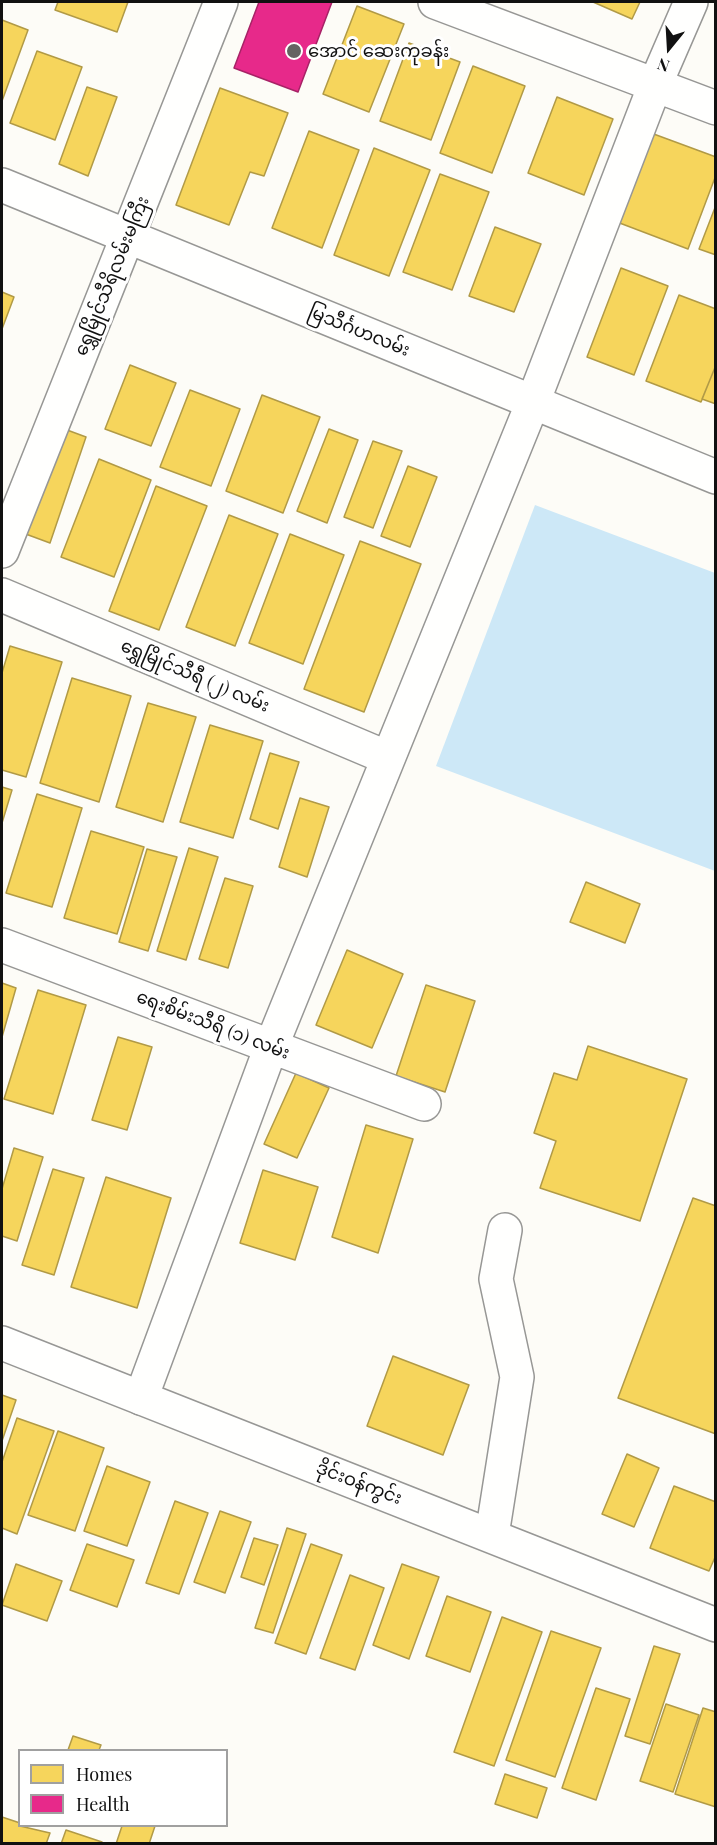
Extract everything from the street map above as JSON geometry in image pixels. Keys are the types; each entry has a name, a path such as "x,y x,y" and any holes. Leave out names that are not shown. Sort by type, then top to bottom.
{"street":[{"name":"ရွှေမြိုင်သီရိလမ်းမကြီး","path":"2,551 221,2"},
{"path":"435,2 716,108"},
{"path":"141,1398 271,1047 533,402 655,85 691,2"},
{"name":"မြသီင်္ဂဟလမ်း","path":"2,185 716,477"},
{"name":"ရွှေမြိုင်သီရီ (၂) လမ်း","path":"2,595 388,758"},
{"name":"ရေးစိမ်းသီရိ (၁) လမ်း","path":"2,945 424,1104"},
{"path":"492,1535 518,1377 496,1279 505,1230"},
{"name":"ဒိုင်းဝန်ကွင်း","path":"2,1343 716,1625"}],"water":[{"path":"535,505 715,573 715,871 436,766"}],"building: Homes":[{"path":"58,2 128,2 117,32 55,10"},
{"path":"593,2 640,2 632,19"},
{"path":"357,6 404,24 369,112 323,94"},
{"path":"2,20 28,30 2,101"},
{"path":"409,43 460,62 431,140 380,121"},
{"path":"37,51 82,67 55,140 10,123"},
{"path":"473,66 525,86 492,173 440,153"},
{"path":"87,87 117,97 88,176 59,164"},
{"path":"220,88 288,113 264,176 250,172 229,225 176,205"},
{"path":"557,97 613,119 584,195 528,173"},
{"path":"309,131 359,150 322,248 272,228"},
{"path":"651,133 716,157 716,175 688,249 617,222"},
{"path":"374,148 430,170 389,276 334,255"},
{"path":"440,174 489,192 452,290 403,272"},
{"path":"716,205 716,255 699,249"},
{"path":"495,227 541,244 514,312 469,296"},
{"path":"621,268 668,286 634,375 587,357"},
{"path":"2,292 14,297 2,329"},
{"path":"679,295 716,309 716,365 701,402 646,381"},
{"path":"130,365 176,383 151,446 105,429"},
{"path":"716,365 716,404 702,399"},
{"path":"190,390 240,409 211,486 160,467"},
{"path":"262,395 320,417 283,513 226,491"},
{"path":"59,427 86,437 50,543 23,533"},
{"path":"329,429 358,440 327,523 297,511"},
{"path":"373,441 402,451 373,528 344,517"},
{"path":"99,459 151,480 114,577 61,557"},
{"path":"408,466 437,477 410,547 381,536"},
{"path":"156,486 207,506 159,630 109,611"},
{"path":"229,515 278,534 235,646 186,627"},
{"path":"290,534 344,555 303,664 249,643"},
{"path":"360,541 421,564 364,712 304,689"},
{"path":"10,646 62,662 26,777 2,770 2,673"},
{"path":"72,678 131,696 99,802 40,783"},
{"path":"148,703 196,717 163,822 116,807"},
{"path":"210,725 263,741 233,838 180,822"},
{"path":"270,753 299,762 278,829 250,819"},
{"path":"2,787 12,790 2,823"},
{"path":"37,794 82,808 52,907 6,893"},
{"path":"300,798 329,807 307,877 279,867"},
{"path":"91,831 144,847 117,934 64,918"},
{"path":"189,848 218,857 186,960 157,951"},
{"path":"147,849 177,857 148,951 119,942"},
{"path":"225,878 253,886 228,968 199,959"},
{"path":"586,882 640,904 625,943 570,922"},
{"path":"347,950 403,974 372,1048 316,1025"},
{"path":"2,983 16,988 2,1037"},
{"path":"426,985 475,1001 445,1092 396,1076"},
{"path":"38,990 86,1005 53,1114 4,1099"},
{"path":"118,1037 152,1047 127,1130 92,1120"},
{"path":"588,1046 687,1079 640,1221 540,1188 556,1141 534,1133 554,1073 577,1080"},
{"path":"296,1073 329,1088 297,1158 264,1144"},
{"path":"366,1125 413,1139 378,1253 332,1237"},
{"path":"14,1148 43,1157 17,1241 2,1236 2,1189"},
{"path":"53,1169 84,1178 54,1275 22,1265"},
{"path":"263,1170 318,1187 295,1260 240,1243"},
{"path":"106,1177 171,1198 137,1308 71,1287"},
{"path":"693,1198 716,1206 716,1434 618,1398"},
{"path":"393,1356 469,1385 443,1455 367,1426"},
{"path":"2,1395 16,1400 2,1441"},
{"path":"17,1418 54,1431 17,1534 2,1528 2,1462"},
{"path":"58,1431 104,1448 75,1531 28,1515"},
{"path":"627,1454 659,1468 634,1527 602,1514"},
{"path":"107,1466 150,1482 127,1546 84,1531"},
{"path":"674,1486 716,1502 716,1555 709,1571 650,1548"},
{"path":"175,1501 208,1513 179,1594 146,1583"},
{"path":"220,1511 251,1522 225,1593 194,1582"},
{"path":"287,1528 306,1534 273,1633 255,1628"},
{"path":"254,1538 278,1545 264,1585 241,1577"},
{"path":"87,1544 134,1560 117,1607 70,1590"},
{"path":"311,1544 342,1555 306,1654 275,1643"},
{"path":"16,1564 62,1581 47,1621 2,1605"},
{"path":"402,1564 439,1577 409,1659 373,1645"},
{"path":"350,1575 384,1588 355,1670 320,1658"},
{"path":"447,1596 491,1612 470,1672 426,1656"},
{"path":"502,1617 542,1632 494,1766 454,1752"},
{"path":"551,1631 601,1648 555,1777 506,1760"},
{"path":"654,1646 680,1654 650,1744 625,1736"},
{"path":"596,1688 630,1699 596,1800 562,1788"},
{"path":"666,1704 699,1715 673,1792 640,1781"},
{"path":"703,1708 716,1712 716,1807 675,1794"},
{"path":"73,1736 101,1745 99,1749 68,1749"},
{"path":"505,1774 547,1788 537,1818 495,1804"},
{"path":"2,1817 18,1822 18,1827 50,1833 46,1844 2,1844"},
{"path":"122,1827 155,1827 149,1844 116,1844"},
{"path":"66,1830 102,1842 102,1844 61,1844"}],"building: Health":[{"path":"259,2 332,2 298,92 234,68"}],"place":[{"name":"အောင် ဆေးကုခန်း","path":"294,51"}]}
